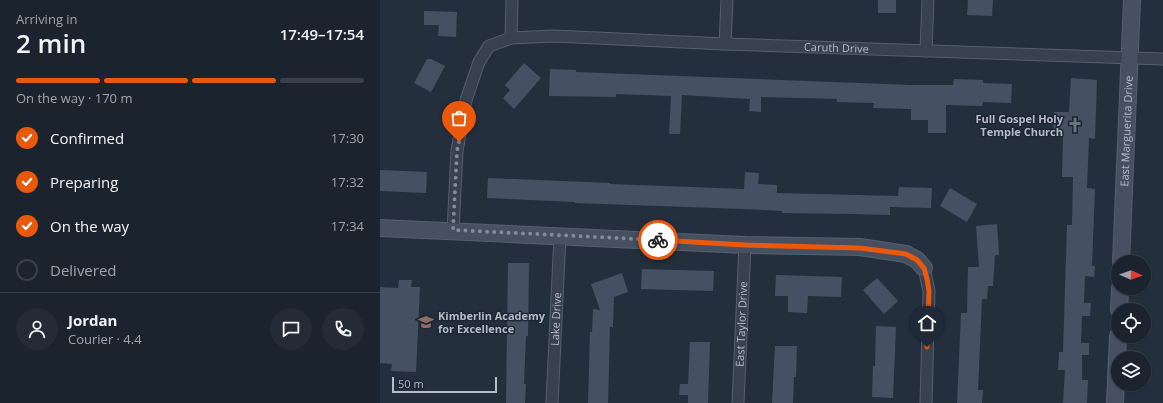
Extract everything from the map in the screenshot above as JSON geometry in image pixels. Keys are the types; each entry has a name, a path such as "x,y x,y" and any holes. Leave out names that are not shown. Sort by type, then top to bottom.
{"street":[{"path":"453,230 457,151 466,100 479,62 489,46 511,38 512,0"},
{"path":"725,44 727,0"},
{"path":"926,51 928,0"},
{"name":"East Marguerita Drive","path":"1121,255 1132,0"},
{"name":"Caruth Drive","path":"511,38 554,36 725,44 1163,59"},
{"path":"380,228 453,230 745,245 860,248 906,254 917,260 924,268 929,291 926,403"},
{"name":"Lake Drive","path":"552,403 560,235"},
{"name":"East Taylor Drive","path":"738,403 745,245"},
{"path":"1115,403 1118,343"}],"building":[{"path":"878,0 896,0 896,13 878,13"},
{"path":"968,0 993,0 992,16 967,15"},
{"path":"424,11 457,12 456,37 438,36 439,25 424,25"},
{"path":"427,59 431,59 445,66 431,92 414,83"},
{"path":"524,63 541,78 514,109 503,98 510,90 505,85"},
{"path":"550,69 576,70 576,72 911,85 953,85 954,79 983,80 983,83 1012,84 1011,103 983,102 982,106 946,105 946,133 928,133 928,120 911,120 911,109 873,108 874,103 837,102 837,99 761,97 761,112 749,111 750,99 682,95 680,134 669,134 671,96 616,94 616,97 549,96"},
{"path":"1071,78 1097,80 1095,139 1089,138 1087,188 1095,189 1092,266 1095,266 1094,277 1085,276 1084,303 1091,303 1090,316 1082,316 1081,343 1089,343 1089,355 1082,355 1082,380 1088,380 1087,403 1063,403 1065,370 1058,370 1059,352 1063,352 1067,225 1072,225 1073,177 1062,177 1063,137 1053,137 1054,112 1069,112"},
{"path":"380,170 427,172 426,193 380,191"},
{"path":"745,172 759,173 758,184 777,185 777,193 898,196 899,187 932,188 931,208 890,207 890,215 782,213 782,211 743,209 575,203 487,198 488,178 744,189"},
{"path":"950,188 977,204 967,222 940,206"},
{"path":"997,224 999,255 995,255 993,286 988,286 987,299 982,299 978,390 983,390 982,403 957,403 961,313 967,313 968,267 979,267 976,226"},
{"path":"508,263 529,263 528,336 526,336 524,384 526,384 525,403 506,403"},
{"path":"642,269 714,271 713,291 641,289"},
{"path":"622,273 628,292 614,297 613,327 610,327 608,403 588,403 590,332 592,332 593,309 600,310 591,284"},
{"path":"776,275 842,277 841,297 808,296 807,313 788,312 788,296 775,296"},
{"path":"877,278 898,301 884,314 863,290"},
{"path":"399,280 412,280 411,287 420,287 416,372 391,371 392,364 380,363 380,287 398,288"},
{"path":"876,326 896,327 893,398 872,397 873,366 875,366"},
{"path":"690,342 710,342 708,403 688,403 688,395 679,395 680,384 688,384"},
{"path":"775,346 797,346 793,403 772,403"}],"way so far":[{"path":"459,142 457,151 453,230 658,240"}],"place":[{"name":"Full Gospel Holy Temple Church","path":"1075,125"},
{"name":"Kimberlin Academy for Excellence","path":"426,322"}],"route":[{"path":"658,240 745,245 860,248 906,254 917,260 924,268 927,279 929,291 927,347"}]}
